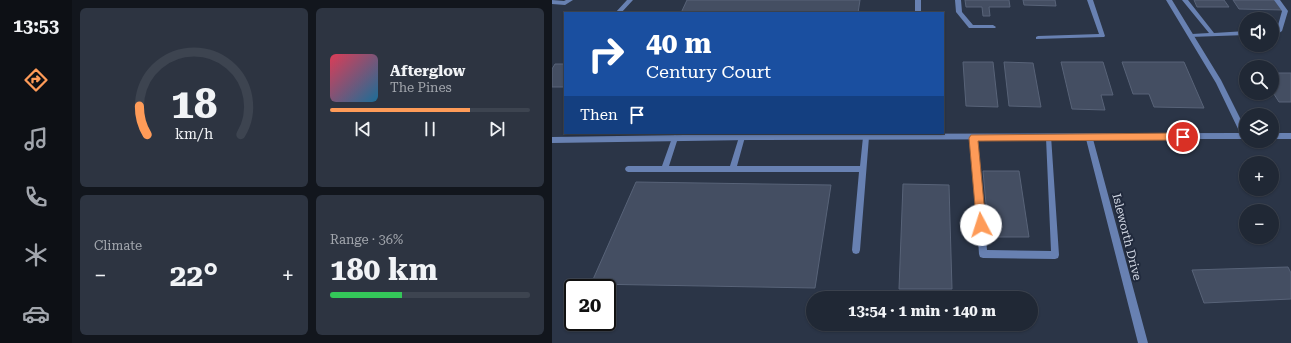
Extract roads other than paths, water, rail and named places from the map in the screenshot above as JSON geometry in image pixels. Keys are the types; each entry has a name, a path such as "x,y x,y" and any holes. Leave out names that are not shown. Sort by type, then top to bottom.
{"street":[{"path":"1169,0 1192,36 1239,122"},
{"path":"552,140 742,137 1049,138 1239,136"},
{"path":"1279,136 1291,136"},
{"name":"Isleworth Drive","path":"1089,137 1143,343"}],"lane":[{"path":"552,2 565,2 570,0"},
{"path":"619,12 630,0"},
{"path":"918,0 918,12"},
{"path":"958,0 959,12 971,27 993,27"},
{"path":"1038,38 1102,36 1090,0"},
{"path":"1185,0 1213,35"},
{"path":"1277,0 1285,11 1279,31"},
{"path":"1192,36 1239,33"},
{"path":"732,169 742,137"},
{"path":"856,250 866,137"},
{"path":"664,168 675,138"},
{"path":"974,138 983,254 1055,255 1049,138"},
{"path":"628,169 863,169"}]}
